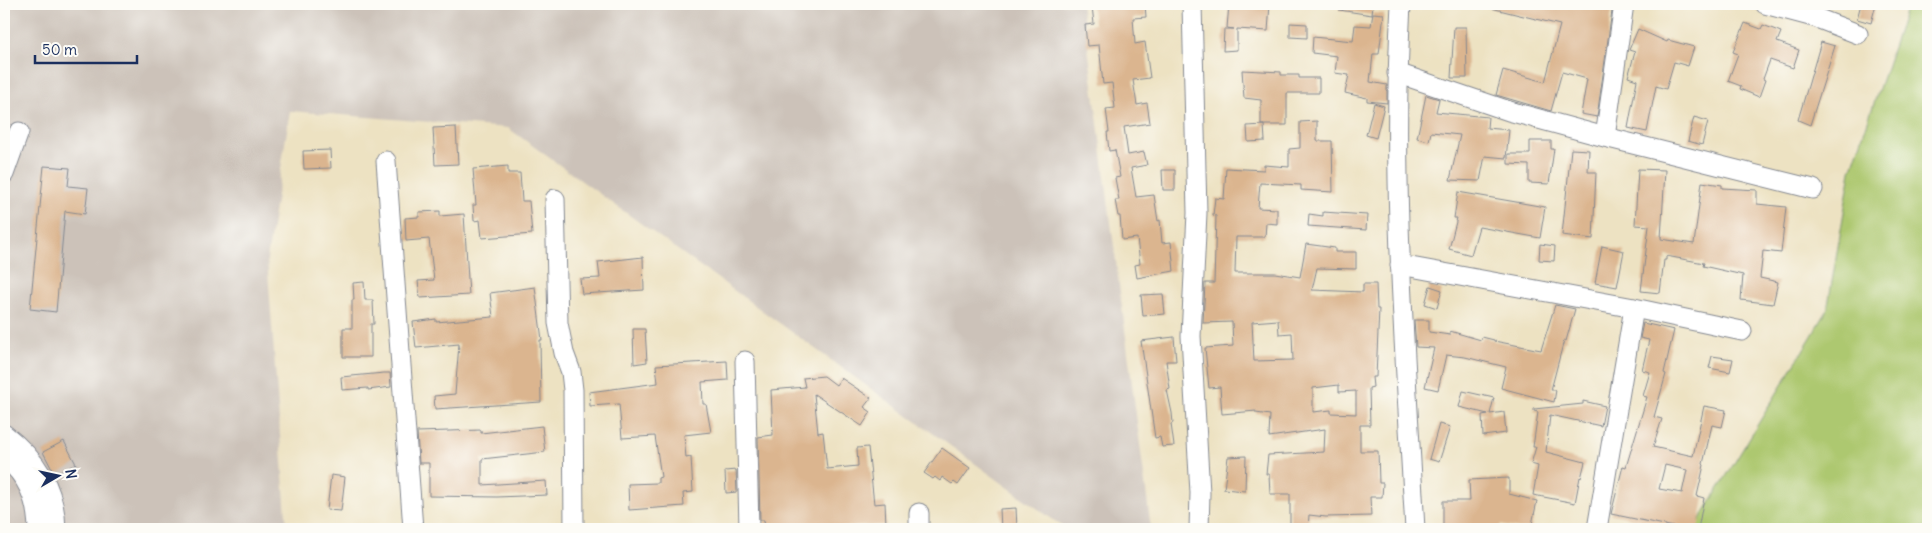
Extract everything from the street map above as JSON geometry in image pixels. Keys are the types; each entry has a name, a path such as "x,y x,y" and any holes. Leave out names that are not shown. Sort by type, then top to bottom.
{"street":[{"path":"1192,4 1197,213 1191,336 1200,493 1199,529"},
{"path":"1401,4 1397,73 1400,265 1415,529"},
{"path":"1604,137 1624,4"},
{"path":"1765,4 1815,10 1858,34"},
{"path":"1397,73 1510,111 1604,137 1813,189"},
{"path":"4,174 19,132"},
{"path":"386,161 413,529"},
{"path":"555,199 558,323 564,353 571,372 573,390 574,529"},
{"path":"1400,265 1634,308 1742,331"},
{"path":"1597,529 1634,308"},
{"path":"744,361 749,529"},
{"path":"4,434 27,454 41,472 50,495 56,529"},
{"path":"4,457 14,464 28,484 35,500 38,529"}],"shaded area":[{"path":"4,4 1081,4 1151,529 1066,529 508,128 290,111 267,259 287,529 4,529"}],"green space":[{"path":"1905,4 1928,4 1928,529 1694,529 1827,311 1851,171 1905,12"}],"building":[{"path":"1096,4 1145,4 1146,17 1133,18 1135,44 1145,42 1150,78 1133,80 1137,105 1147,103 1150,123 1124,127 1128,155 1144,152 1147,165 1131,168 1136,197 1154,195 1158,221 1160,220 1162,243 1171,242 1174,271 1137,278 1135,265 1140,264 1137,238 1122,240 1120,216 1118,216 1115,200 1119,200 1115,178 1120,177 1115,150 1109,151 1107,132 1109,132 1106,109 1115,108 1112,83 1103,84 1099,45 1087,46 1085,25 1094,24 1092,6 1097,6"},
{"path":"1229,4 1270,4 1268,31 1237,29 1237,50 1223,51 1224,29 1234,29 1227,28"},
{"path":"1339,4 1373,4 1372,15 1339,10"},
{"path":"1492,4 1613,4 1597,117 1581,114 1587,79 1562,72 1551,111 1496,95 1503,70 1545,82 1560,25 1491,8"},
{"path":"1861,4 1876,4 1871,23 1857,19"},
{"path":"1373,13 1384,14 1379,54 1373,54 1370,82 1387,85 1387,103 1367,101 1367,98 1345,93 1349,75 1335,73 1337,56 1312,53 1313,37 1353,41 1355,25 1371,26"},
{"path":"1290,23 1307,24 1307,38 1290,37"},
{"path":"1745,23 1761,29 1763,25 1781,32 1777,42 1799,50 1793,68 1770,60 1759,97 1740,89 1741,86 1728,81 1738,54 1733,52"},
{"path":"1454,27 1466,27 1467,78 1451,78"},
{"path":"1638,29 1667,42 1668,40 1694,47 1688,66 1674,62 1666,89 1656,86 1647,132 1628,128 1637,80 1628,77 1635,52 1629,50"},
{"path":"1821,42 1835,46 1810,125 1798,120"},
{"path":"1242,70 1281,72 1281,75 1299,75 1299,78 1319,78 1319,93 1287,93 1287,125 1261,125 1261,100 1244,98"},
{"path":"1426,95 1439,99 1436,112 1488,117 1487,128 1509,130 1506,158 1485,156 1480,181 1450,180 1460,135 1431,132 1429,141 1417,138"},
{"path":"1374,103 1384,106 1376,138 1366,135"},
{"path":"1694,117 1708,121 1702,145 1688,141"},
{"path":"1317,121 1317,141 1332,141 1333,192 1301,190 1301,185 1260,183 1258,208 1277,209 1277,224 1266,223 1265,237 1236,237 1235,273 1275,273 1300,277 1306,244 1335,248 1335,252 1356,252 1356,269 1317,268 1312,290 1363,292 1363,284 1376,284 1377,309 1379,309 1376,377 1372,377 1373,387 1369,388 1370,425 1360,425 1360,451 1378,451 1379,483 1383,483 1382,497 1370,497 1371,516 1326,517 1309,515 1308,529 1290,529 1290,494 1270,494 1269,474 1266,474 1268,455 1324,452 1325,429 1269,437 1270,415 1256,413 1256,411 1222,414 1220,387 1209,388 1205,348 1233,346 1232,322 1203,323 1205,283 1214,283 1216,216 1213,215 1215,198 1224,199 1226,168 1264,170 1264,165 1289,167 1289,149 1300,148 1300,122","holes":["1278,320 1279,334 1292,333 1293,360 1254,361 1252,322","1339,385 1339,392 1356,391 1356,414 1331,413 1331,410 1313,412 1313,388"]},
{"path":"1264,125 1265,141 1248,142 1247,126"},
{"path":"456,127 458,164 435,165 433,128"},
{"path":"1530,141 1551,141 1551,149 1554,149 1549,184 1529,183 1529,165 1508,164 1508,154 1530,154"},
{"path":"1571,149 1589,150 1588,172 1596,172 1593,239 1562,235"},
{"path":"330,150 331,168 304,169 303,151"},
{"path":"44,166 70,168 68,186 88,188 85,214 65,211 56,312 30,309"},
{"path":"508,166 508,173 520,173 522,201 529,201 532,234 482,238 480,220 474,221 473,205 476,205 473,169"},
{"path":"1638,169 1665,170 1661,239 1694,244 1702,182 1722,185 1722,188 1757,190 1757,204 1786,207 1781,253 1763,251 1760,278 1778,282 1773,304 1741,300 1743,275 1703,266 1704,263 1666,256 1660,293 1641,291 1649,226 1635,225"},
{"path":"1162,170 1175,170 1175,190 1163,190"},
{"path":"1458,192 1545,207 1540,238 1479,227 1471,255 1449,249 1457,218 1454,218"},
{"path":"440,211 440,216 464,214 469,295 420,298 418,281 434,280 429,239 406,241 405,218 419,217 419,212"},
{"path":"1323,212 1367,215 1366,230 1308,226 1309,214 1323,216"},
{"path":"1540,244 1555,246 1554,261 1539,260"},
{"path":"1602,246 1624,251 1617,287 1595,283"},
{"path":"643,257 644,290 582,294 580,279 600,278 598,262"},
{"path":"364,282 365,300 373,300 374,324 371,324 371,357 343,357 343,328 352,328 353,283"},
{"path":"1430,286 1442,290 1437,308 1425,304"},
{"path":"535,287 542,340 540,340 541,402 435,409 434,396 455,394 459,344 416,348 413,322 436,319 436,322 493,317 490,293"},
{"path":"1163,294 1165,314 1143,316 1141,295"},
{"path":"1555,305 1575,309 1566,341 1564,340 1551,390 1556,390 1554,402 1501,388 1506,367 1465,357 1446,355 1438,390 1425,387 1434,348 1416,347 1414,320 1429,320 1429,332 1450,335 1450,331 1481,340 1482,337 1541,350"},
{"path":"1643,323 1674,330 1664,373 1666,374 1654,417 1662,419 1653,447 1693,456 1704,406 1726,410 1722,427 1712,425 1697,496 1704,498 1698,529 1684,529 1611,514 1623,466 1626,467 1647,397 1643,396 1650,372 1642,370 1649,340 1640,338","holes":["1665,465 1687,470 1682,493 1659,489"]},
{"path":"633,329 645,329 647,362 634,364"},
{"path":"1174,337 1176,361 1166,361 1170,389 1167,390 1172,413 1173,423 1171,424 1174,446 1162,447 1160,437 1155,438 1141,341"},
{"path":"1712,356 1733,359 1730,372 1709,368"},
{"path":"727,361 728,380 702,382 703,404 706,404 711,432 684,435 686,458 691,457 693,492 683,493 684,506 629,510 628,484 658,483 658,478 661,477 655,436 622,438 619,404 590,406 589,392 658,383 656,365"},
{"path":"390,373 391,387 368,390 368,388 342,390 341,377"},
{"path":"824,376 836,385 841,378 871,398 864,407 871,412 862,426 814,394 818,433 823,432 827,469 858,466 857,448 868,447 874,504 885,503 886,525 814,529 765,529 764,520 760,520 758,437 773,435 771,390 805,387 803,378"},
{"path":"1463,391 1494,398 1490,414 1504,412 1506,433 1483,436 1482,415 1488,414 1459,407"},
{"path":"1583,401 1605,406 1601,426 1550,415 1546,452 1585,462 1575,503 1533,495 1538,466 1531,464 1536,447 1533,447 1538,412 1534,411 1534,409 1583,404"},
{"path":"1439,424 1450,427 1439,462 1429,459"},
{"path":"542,426 545,452 482,459 482,485 546,481 547,495 497,497 429,496 429,463 419,463 417,432 481,430 481,433"},
{"path":"64,441 76,464 55,475 43,452"},
{"path":"942,448 970,468 958,485 954,482 952,484 942,477 940,481 935,477 933,479 924,473"},
{"path":"1246,456 1245,491 1224,489 1228,457"},
{"path":"736,470 737,492 726,493 725,471"},
{"path":"331,475 345,477 341,511 327,510"},
{"path":"1509,478 1509,494 1537,501 1531,529 1519,529 1500,525 1500,528 1443,527 1443,501 1470,501 1469,480"},
{"path":"1016,508 1017,529 1001,529 1000,509"}]}
